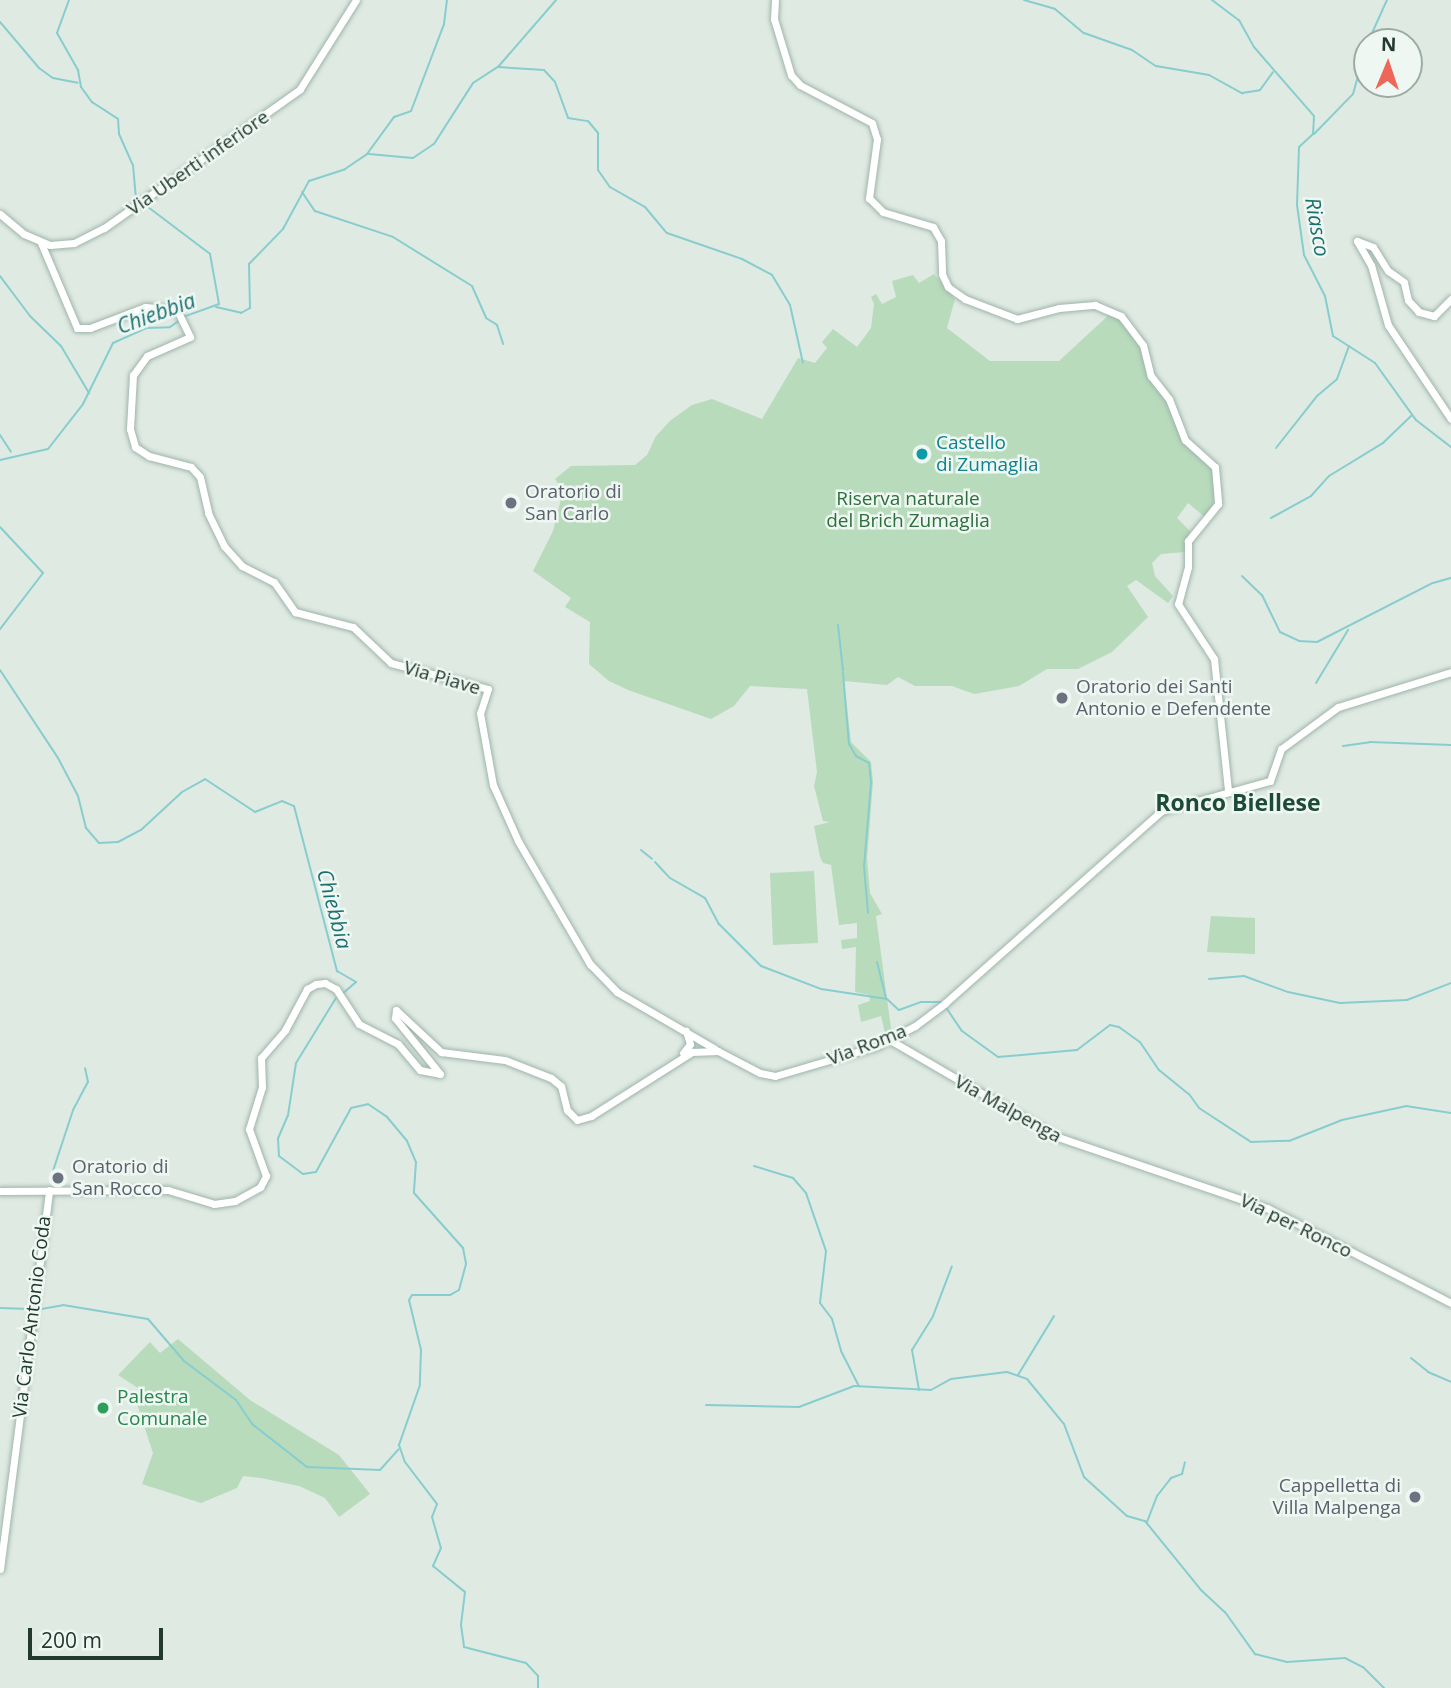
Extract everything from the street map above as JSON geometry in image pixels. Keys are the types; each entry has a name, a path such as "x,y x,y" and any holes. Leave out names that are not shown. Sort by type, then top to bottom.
{"street":[{"name":"Via Uberti inferiore","path":"0,214 41,243 74,243 104,228 300,89 356,0"},
{"path":"775,0 774,19 791,75 800,85 872,123 877,139 869,198 883,212 933,227 942,241 942,274 953,291 1017,318 1068,306 1095,305 1112,311 1136,332 1151,376 1169,399 1185,440 1211,461 1220,482 1215,511 1188,541 1188,567 1178,604 1214,659 1228,792"},
{"path":"1451,299 1434,316 1419,312 1410,304 1404,282 1388,271 1373,247 1357,241 1371,265 1388,324 1451,419"},
{"path":"41,243 48,257 56,245"},
{"name":"Via Piave","path":"48,257 77,328 90,328 145,307 174,307 181,314 186,323 188,339 146,356 137,367 130,429 139,451 187,464 200,477 208,513 224,546 242,566 274,582 295,612 354,627 391,663 488,689 480,713 489,768 519,841 596,973 617,992 718,1051"},
{"name":"Via Roma","path":"48,1190 168,1190 214,1204 235,1200 263,1185 266,1176 249,1129 262,1087 261,1058 285,1030 307,989 326,983 336,989 359,1024 398,1044 428,1074 440,1074 395,1018 396,1010 404,1013 442,1052 474,1054 557,1082 569,1115 581,1121 675,1059 696,1051 718,1051 760,1073 775,1076 890,1040 943,1004 1161,811 1272,777 1272,764 1280,749 1338,707 1451,672"},
{"path":"685,1030 696,1051"},
{"path":"696,1051 697,1038"},
{"name":"Via Malpenga","path":"890,1040 1055,1136 1134,1164"},
{"path":"675,1059 690,1044"},
{"name":"Via per Ronco","path":"1134,1164 1267,1208 1451,1303"},
{"path":"0,1191 48,1190"},
{"name":"Via Carlo Antonio Coda","path":"0,1569 48,1190"}],"green space":[{"name":"Riserva naturale del Brich Zumaglia","path":"934,274 955,299 947,328 990,361 1059,361 1112,312 1141,345 1149,377 1168,400 1183,441 1212,467 1216,479 1213,505 1206,518 1188,503 1177,518 1190,531 1185,552 1161,554 1152,563 1155,576 1173,596 1168,603 1136,580 1127,586 1148,617 1112,652 1078,669 1047,669 1019,686 974,694 952,686 915,686 898,677 887,685 844,681 851,742 871,762 873,782 867,859 870,893 882,914 876,916 892,1036 886,1038 881,1016 861,1022 858,1005 870,1001 869,995 855,992 856,947 842,949 841,940 857,938 857,923 839,925 831,865 823,863 820,857 814,826 830,822 823,821 814,786 817,772 807,689 750,686 734,706 711,719 628,690 609,681 589,664 590,622 565,607 571,598 533,571 553,531 563,491 555,479 571,466 635,465 647,455 656,436 671,420 692,405 712,399 762,419 798,358 815,363 827,348 822,342 833,329 857,347 871,328 874,304 871,297 876,294 882,304 896,297 892,281 913,275 919,283"},
{"path":"814,871 818,943 773,945 770,873"},
{"path":"1211,916 1255,918 1255,954 1207,952"},
{"path":"178,1339 250,1400 339,1455 370,1494 339,1517 325,1498 299,1486 261,1478 243,1476 237,1488 201,1503 142,1484 153,1453 137,1404 138,1388 118,1375 150,1342 160,1353"}],"waterway":[{"name":"Chiebbia","path":"69,0 57,33 78,70 81,87 92,102 118,119 119,134 133,165 136,197 140,201"},
{"path":"216,307 241,313 250,308 249,264 283,229 309,181 345,169 367,154 394,117 411,111 444,24 447,0"},
{"path":"369,154 413,158 434,144 473,83 498,67 556,0"},
{"path":"1024,0 1055,9 1084,33 1132,50 1156,66 1209,75 1242,93 1260,90 1273,72"},
{"name":"Riasco","path":"1212,0 1239,20 1254,47 1314,116 1313,134 1299,147 1297,205 1304,255 1325,296 1333,336 1375,363 1416,420 1451,447"},
{"path":"1374,28 1387,0"},
{"path":"0,22 39,68 53,78 78,83"},
{"path":"498,67 544,70 555,82 568,118 588,121 598,133 598,170 610,187 645,207 667,233 742,259 772,275 790,305 803,363"},
{"path":"1314,134 1353,94"},
{"path":"302,192 315,211 393,237 472,286 486,318 497,325 503,344"},
{"name":"Chiebbia","path":"144,204 210,254 219,304 184,317"},
{"path":"0,276 30,316 61,346 89,393"},
{"name":"Chiebbia","path":"0,460 48,449 83,404 113,343 146,328 170,327 180,320"},
{"path":"1276,448 1317,396 1337,379 1349,346"},
{"path":"1271,518 1311,496 1329,476 1383,443 1412,415"},
{"path":"0,435 11,452"},
{"name":"Chiebbia","path":"0,527 43,573 0,629"},
{"path":"1242,576 1262,595 1280,632 1299,641 1317,642 1433,583 1451,578"},
{"path":"838,625 843,671"},
{"path":"1316,683 1348,630"},
{"name":"Chiebbia","path":"0,670 58,758 78,796 86,828 99,843 118,842 141,830 182,792 205,779 255,812 282,801 294,806 337,971 356,982 341,995"},
{"path":"843,673 849,744 856,756 869,763 871,783 864,866 868,913"},
{"path":"1343,746 1370,742 1451,745"},
{"path":"641,850 652,859"},
{"path":"655,862 670,878 705,898 719,924 761,966 821,989 887,999 899,1010 921,1002 941,1002"},
{"path":"877,962 886,998"},
{"path":"1209,979 1244,976 1288,992 1340,1003 1407,1000 1451,983"},
{"name":"Chiebbia","path":"336,998 296,1063 288,1115 278,1138 279,1156 303,1174 316,1172 351,1108 368,1104 387,1117 407,1141 416,1162 414,1193 463,1248 466,1264 459,1290 450,1295 412,1295 409,1300 421,1350 420,1385 399,1445 405,1462 437,1504 432,1517 441,1548 433,1566 465,1592 461,1625 464,1647 526,1663 538,1676 538,1688"},
{"path":"945,1006 962,1031 998,1057 1077,1050 1110,1025 1119,1027 1140,1042 1159,1070 1189,1094 1199,1108 1251,1142 1289,1141 1342,1120 1406,1106 1451,1113"},
{"path":"53,1171 73,1110 88,1082 85,1068"},
{"path":"754,1166 793,1178 806,1193 826,1251 820,1303 832,1319 841,1351 859,1386"},
{"path":"919,1390 912,1350 933,1316 952,1266"},
{"path":"36,1310 63,1305 148,1319 184,1361 236,1400 252,1424 307,1467 380,1470 399,1449"},
{"path":"0,1308 30,1309"},
{"path":"1018,1375 1054,1316"},
{"path":"1411,1358 1428,1372 1451,1382"},
{"path":"706,1405 799,1407 854,1386 931,1390 951,1379 1007,1372 1027,1379 1064,1424 1084,1477 1127,1516 1145,1521 1201,1590 1225,1612 1255,1654 1287,1662 1345,1658 1363,1667 1384,1688"},
{"path":"1147,1522 1157,1496 1171,1478 1182,1474 1185,1462"}],"place":[{"name":"Castello di Zumaglia","path":"922,454"},
{"name":"Oratorio di San Carlo","path":"511,503"},
{"name":"Oratorio dei Santi Antonio e Defendente","path":"1062,698"},
{"name":"Oratorio di San Rocco","path":"58,1178"},
{"name":"Palestra Comunale","path":"103,1408"},
{"name":"Cappelletta di Villa Malpenga","path":"1415,1497"}],"district":[{"name":"Ronco Biellese","path":"1238,802"}]}
